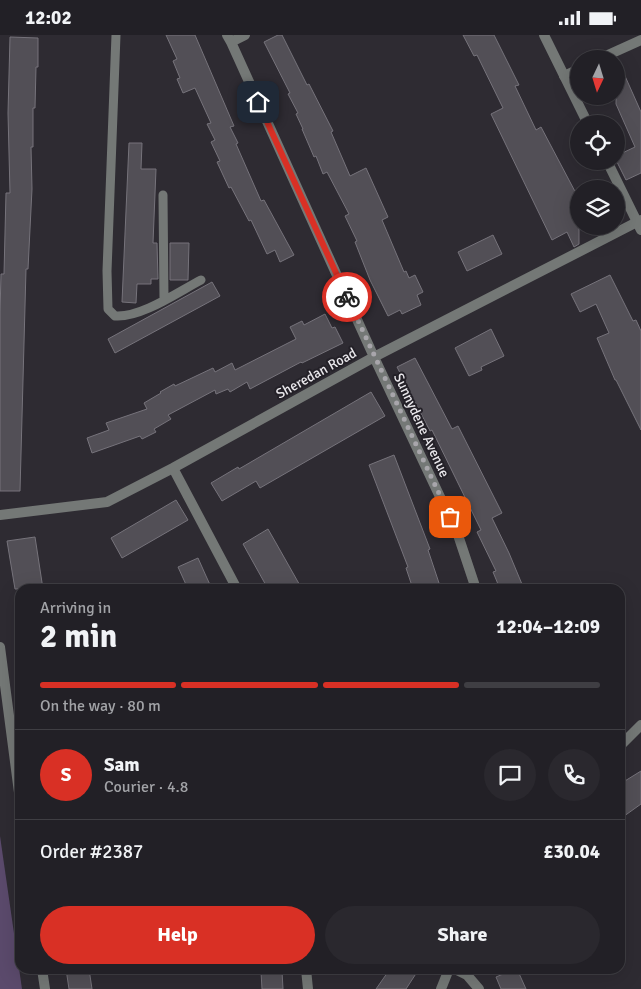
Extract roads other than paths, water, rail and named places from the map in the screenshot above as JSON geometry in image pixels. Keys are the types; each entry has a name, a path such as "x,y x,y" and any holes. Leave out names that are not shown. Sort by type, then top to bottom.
{"street":[{"path":"229,39 245,35"},
{"path":"544,35 584,115"},
{"name":"Sunnydene Avenue","path":"229,39 374,357 458,535 474,584"},
{"path":"619,50 641,40"},
{"path":"564,75 570,73"},
{"path":"612,170 640,224"},
{"name":"Sheredan Road","path":"0,515 107,503 374,357 640,224"},
{"path":"173,468 234,584"},
{"path":"0,647 15,762"},
{"path":"625,741 641,725"},
{"path":"43,974 45,989"},
{"path":"306,974 308,989"},
{"path":"441,989 447,974"},
{"path":"465,974 479,989"}],"lane":[{"path":"116,35 107,271 108,309 115,316 123,317 145,309 201,280"},
{"path":"163,195 164,299"}]}
